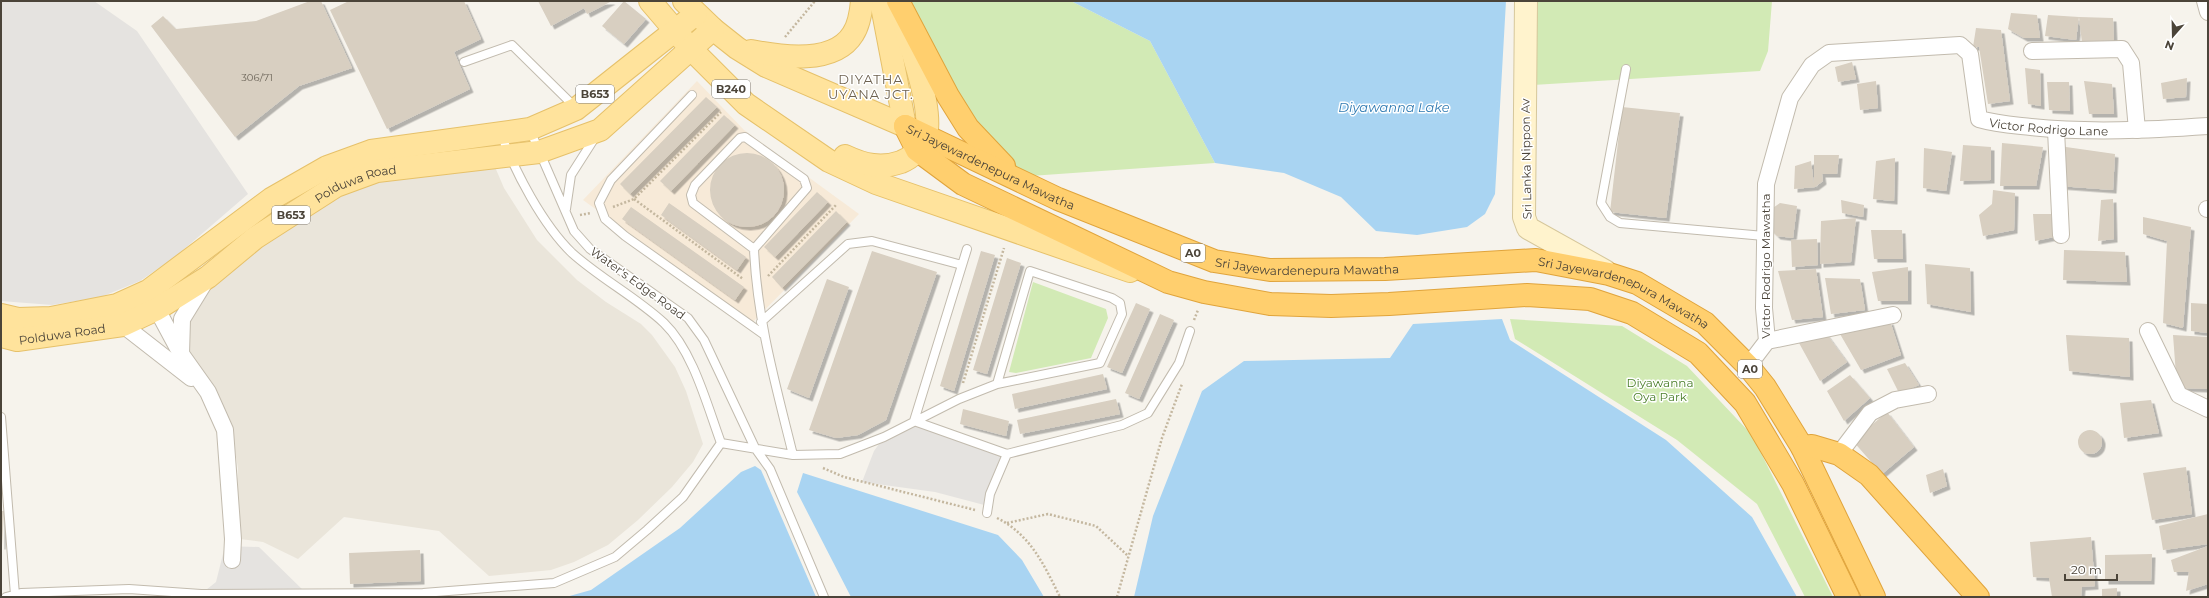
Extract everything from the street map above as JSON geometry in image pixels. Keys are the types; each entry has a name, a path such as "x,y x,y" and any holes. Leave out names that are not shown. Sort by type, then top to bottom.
{"highway":[{"path":"898,1 948,96 968,128 979,142 1015,177"},
{"name":"Sri Jayewardenepura Mawatha","path":"905,126 963,184 1168,282 1204,292 1270,304 1331,306 1390,304 1527,295 1590,299 1632,313 1698,353 1745,403 1793,484 1848,597"},
{"name":"Sri Jayewardenepura Mawatha","path":"922,143 1015,177 1058,199 1214,261 1270,270 1385,269 1536,260 1609,274 1637,283 1705,323 1748,366 1765,387 1802,447 1874,597"},
{"path":"1802,447 1812,446 1839,454 1869,475 1978,597"}],"main road":[{"name":"B240","path":"650,1 691,49 746,104 774,125"},
{"path":"737,48 769,55 807,58 835,50 853,34 860,14 862,1"},
{"path":"881,1 905,126"},
{"path":"774,125 862,164 887,167 908,159 922,143 927,108 898,1"},
{"name":"Polduwa Road","path":"1,315 18,319 51,318 117,305 152,300 208,277 248,230 271,199 328,167 371,151 530,129 576,109 675,30 690,7"},
{"path":"690,7 713,29 737,48 766,66 905,126"},
{"name":"Polduwa Road","path":"6,341 123,324 152,300 248,230 336,186 377,171 539,152 600,130 713,29"},
{"path":"774,125 829,161 876,183 1105,264 1168,282"}],"street":[{"path":"2205,1 2208,12"},
{"name":"Sri Lanka Nippon Av","path":"1525,10 1524,217 1528,228 1609,274"},
{"name":"Victor Rodrigo Lane","path":"1829,53 1960,45 1970,54 1979,119 1994,123 2056,130 2137,130 2208,126"},
{"path":"2032,51 2122,49 2132,63 2137,130"},
{"name":"Victor Rodrigo Mawatha","path":"1748,366 1767,341 1764,308 1766,184 1790,98 1812,65 1829,53"},
{"path":"2056,130 2060,235"},
{"path":"181,354 182,319 208,277"},
{"path":"152,300 181,354 208,392 225,430 233,539 232,560"},
{"path":"1767,341 1893,315"},
{"path":"123,324 208,392"},
{"path":"2148,331 2179,395 2208,409"},
{"path":"1839,454 1870,412 1895,400 1928,394"}],"lane":[{"path":"464,62 512,45 576,109"},
{"path":"1626,69 1601,203 1610,217 1620,223 1764,236"},
{"path":"692,95 611,180 599,203 605,219 625,236 763,334"},
{"name":"Water's Edge Road","path":"530,129 574,231 590,249 688,318 704,340 755,448 770,469 824,597"},
{"path":"567,213 571,175 588,146 600,130"},
{"name":"Water's Edge Road","path":"500,133 509,156 550,229 573,253 664,324 690,359 722,443"},
{"path":"754,249 693,203 691,196 695,185 740,138 746,137 804,179 807,188 754,249 756,288 763,334 793,455"},
{"path":"761,322 848,244 872,241 962,265"},
{"path":"914,421 967,249"},
{"path":"6,597 15,595 129,589 201,594 458,594 554,583 615,556 648,530 683,496 722,443 793,455 840,454 884,437 959,399 997,384 1100,363 1122,314 1120,304 1112,298 1030,271 997,384"},
{"path":"914,421 1007,454 1122,425 1148,413 1179,362 1190,331"},
{"path":"1,417 15,595"},
{"path":"987,513 990,494 1007,454"}],"path":[{"path":"769,55 815,1"},
{"path":"567,213 602,211 634,200 721,112"},
{"path":"959,399 1005,247"},
{"path":"1190,331 1199,306"},
{"path":"1116,597 1162,438 1184,380"},
{"path":"822,467 844,477 987,513 1006,523 1034,548 1060,597"},
{"path":"1006,523 1048,514 1096,526 1127,555"}],"shaded area":[{"path":"1,1 94,1 137,31 248,194 175,257 140,281 101,297 52,305 1,301"},
{"path":"697,81 744,130 859,214 753,322 583,200"},
{"path":"495,167 504,188 537,240 577,280 606,302 641,324 652,335 675,367 686,391 703,444 693,462 672,487 638,520 608,545 574,562 551,570 489,576 439,531 344,517 298,559 263,542 240,539 237,508 238,468 231,428 187,352 188,322 208,289 261,246 340,195 380,181"},
{"path":"914,421 1007,454 988,506 935,492 862,482 874,451 884,437"},
{"path":"225,546 259,547 307,594 201,594 216,582"}],"green space":[{"path":"898,1 1071,1 1150,41 1215,163 1015,177 979,142"},
{"path":"1538,1 1772,1 1768,51 1760,71 1533,85"},
{"path":"1033,282 1106,309 1108,318 1091,358 1016,373 1009,372"},
{"name":"Diyawanna Oya Park","path":"1510,319 1622,326 1687,366 1752,435 1833,597 1805,597 1757,504 1677,440 1515,339"}],"water":[{"name":"Diyawanna Lake","path":"1071,1 1506,1 1495,194 1485,214 1467,227 1417,235 1376,231 1341,197 1284,173 1215,163 1150,41"},
{"path":"1502,319 1510,340 1666,440 1752,517 1797,597 1134,597 1153,516 1202,391 1244,361 1390,358 1413,324"},
{"path":"755,466 761,470 816,597 566,597 591,590 680,528 741,472"},
{"path":"803,473 998,535 1022,560 1044,597 851,597 797,492"}],"building":[{"path":"310,1 321,1 352,68 299,86 235,137 151,26 163,16 176,29 256,21"},
{"path":"349,1 464,1 481,39 454,52 470,89 387,129 330,10"},
{"path":"538,1 612,1 587,14 584,8 551,26"},
{"path":"624,1 646,19 624,44 602,26"},
{"path":"2011,13 2037,15 2040,38 2024,38 2008,29"},
{"path":"2048,15 2079,17 2076,40 2045,36"},
{"path":"2079,17 2113,18 2114,40 2082,43"},
{"path":"1976,28 2001,30 2010,101 1988,104 1979,47 1973,47"},
{"path":"1852,62 1856,79 1838,82 1835,67"},
{"path":"2025,68 2040,70 2041,106 2028,104"},
{"path":"2187,78 2186,97 2163,99 2161,83"},
{"path":"1876,81 1878,108 1860,110 1857,84"},
{"path":"2084,81 2112,84 2114,114 2089,114"},
{"path":"2047,82 2069,82 2070,111 2049,110"},
{"path":"706,97 717,107 630,194 620,184"},
{"path":"1622,107 1680,113 1666,218 1610,212"},
{"path":"724,115 735,125 671,191 660,181"},
{"path":"2002,143 2043,147 2036,186 2000,186"},
{"path":"1963,145 1991,147 1991,180 1960,181"},
{"path":"2059,146 2115,154 2113,190 2059,186"},
{"path":"1924,148 1952,152 1946,191 1923,188"},
{"path":"740,153 754,153 768,159 778,169 784,183 782,204 778,211 768,221 754,227 740,227 726,221 716,211 710,197 710,183 716,169 726,159"},
{"path":"1814,155 1839,155 1837,174 1822,174 1823,181 1815,187 1794,189 1795,166 1811,161 1814,185"},
{"path":"1895,158 1894,201 1873,199 1876,161"},
{"path":"1993,190 2015,193 2014,230 1983,236 1979,215 1992,204"},
{"path":"817,192 828,202 775,257 764,247"},
{"path":"2113,199 2114,239 2098,241 2101,200"},
{"path":"1841,200 1864,205 1863,217 1842,213"},
{"path":"669,203 746,257 737,270 661,215"},
{"path":"1780,203 1797,206 1793,238 1777,236 1769,228 1770,210"},
{"path":"631,207 744,287 735,300 622,219"},
{"path":"836,211 847,222 782,288 772,277"},
{"path":"2033,214 2051,214 2054,237 2035,241"},
{"path":"2143,217 2191,227 2183,328 2163,323 2167,241 2143,234"},
{"path":"1856,218 1851,262 1820,264 1821,221"},
{"path":"1871,230 1902,230 1903,259 1874,259"},
{"path":"1817,239 1818,265 1792,267 1791,240"},
{"path":"2064,250 2125,252 2127,282 2063,280"},
{"path":"872,251 937,272 886,420 858,435 836,438 809,430"},
{"path":"981,251 995,255 954,391 940,386"},
{"path":"1007,258 1021,263 987,374 973,370"},
{"path":"1925,264 1970,268 1971,312 1927,304"},
{"path":"1908,267 1908,301 1878,301 1872,272"},
{"path":"1816,269 1823,317 1792,320 1778,271"},
{"path":"1825,278 1860,279 1865,310 1831,314"},
{"path":"827,279 849,287 809,398 787,389"},
{"path":"1136,303 1150,309 1122,373 1107,367"},
{"path":"2191,303 2208,304 2208,333 2191,331"},
{"path":"1160,314 1174,320 1139,399 1125,393"},
{"path":"1890,321 1901,355 1861,370 1840,334"},
{"path":"1825,332 1847,362 1820,381 1799,343"},
{"path":"2066,335 2129,338 2130,377 2069,371"},
{"path":"2173,335 2208,337 2208,389 2177,388"},
{"path":"1905,363 1919,385 1899,393 1887,369"},
{"path":"1103,374 1107,389 1015,409 1012,394"},
{"path":"1850,375 1870,398 1844,421 1827,391"},
{"path":"1116,399 1120,414 1020,434 1017,420"},
{"path":"2151,400 2159,433 2124,438 2120,403"},
{"path":"963,409 1009,421 1006,436 960,424"},
{"path":"1887,412 1914,447 1882,474 1853,441"},
{"path":"2090,430 2095,431 2101,437 2101,447 2095,453 2090,454 2085,453 2079,447 2078,442 2079,437 2085,431"},
{"path":"2186,467 2192,514 2152,520 2143,473"},
{"path":"1943,469 1947,486 1930,493 1926,475"},
{"path":"1,511 4,511 2,546 1,546"},
{"path":"2208,514 2208,544 2163,550 2159,526"},
{"path":"2091,537 2095,586 2082,587 2081,597 2052,597 2049,578 2033,577 2030,542"},
{"path":"2208,546 2208,584 2186,591 2189,572 2174,572 2171,560"},
{"path":"420,550 421,581 350,584 349,553"},
{"path":"2152,554 2151,581 2105,581 2105,555"},
{"path":"2117,588 2117,597 2102,597 2102,589"}],"district":[{"name":"DIYATHA UYANA JCT.","path":"871,86"}]}
